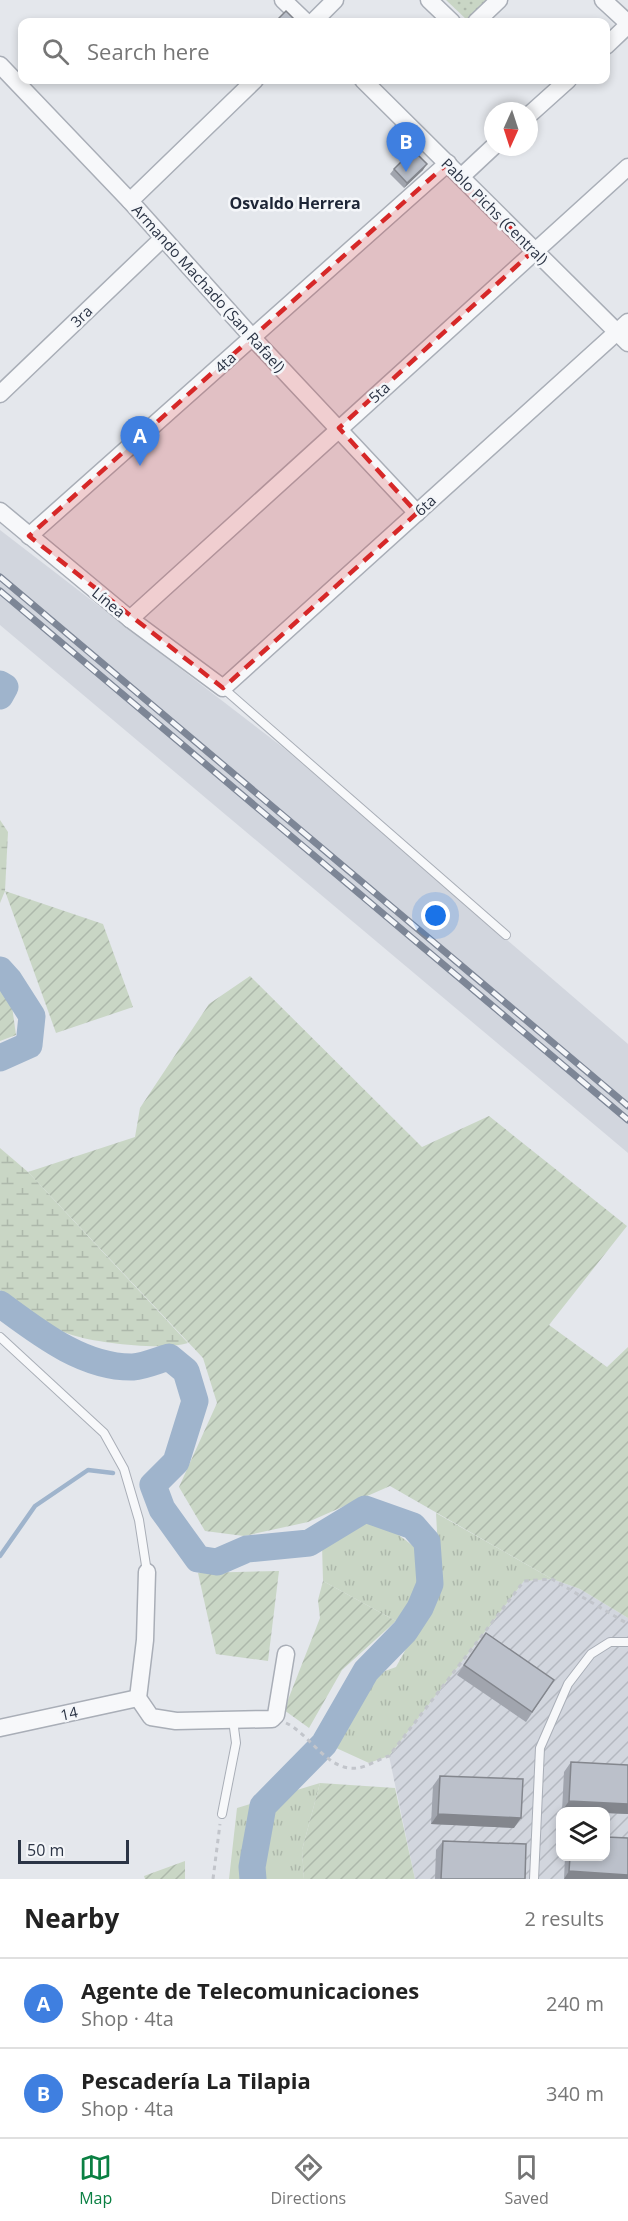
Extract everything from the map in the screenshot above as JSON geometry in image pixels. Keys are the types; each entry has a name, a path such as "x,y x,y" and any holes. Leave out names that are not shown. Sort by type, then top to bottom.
{"street":[{"path":"283,0 302,18"},
{"path":"317,18 335,0"},
{"path":"429,0 448,18"},
{"path":"480,18 499,0"},
{"path":"603,0 628,24 610,42"},
{"name":"Armando Machado (San Rafael)","path":"0,65 18,84"},
{"name":"Armando Machado (San Rafael)","path":"18,84 130,201 252,337 417,513"},
{"path":"130,201 251,84"},
{"name":"Pablo Pichs (Central)","path":"367,84 462,176 534,251 624,332"},
{"path":"538,107 564,84"},
{"path":"462,176 484,156"},
{"name":"4ta","path":"29,536 448,163"},
{"name":"5ta","path":"130,619 628,167"},
{"name":"3ra","path":"0,394 162,239"},
{"name":"6ta","path":"223,687 624,332"},
{"name":"Línea","path":"0,511 130,619 223,687"},
{"path":"147,1572 145,1640 138,1698 151,1717 176,1721 272,1719 276,1715 286,1654"},
{"name":"14","path":"0,1728 138,1698"}],"lane":[{"path":"223,687 506,935"},
{"path":"0,1337 104,1433 124,1468 139,1520 147,1572"},
{"path":"534,1879 540,1748 568,1684 591,1654 610,1642 628,1642"},
{"path":"222,1814 236,1743 232,1720"}],"path":[{"path":"272,1719 297,1728 339,1766 358,1768 389,1756 524,1581 552,1580 628,1624"},
{"path":"213,1879 222,1814"}],"highlighted area":[{"path":"448,163 533,251 339,428 417,513 223,688 29,536"}],"shaded area":[{"path":"0,530 285,749 628,1044 628,1153 0,625"},
{"path":"552,1579 580,1589 628,1618 628,1879 415,1879 389,1756 524,1581"}],"green space":[{"path":"446,0 487,0 469,18 465,18"},
{"path":"0,820 8,832 5,891 0,903"},
{"path":"5,891 103,924 133,1007 56,1033"},
{"path":"250,976 422,1147 489,1116 627,1226 549,1325 607,1367 628,1347 628,1618 580,1589 552,1579 390,1486 308,1522 244,1536 205,1531 179,1487 217,1403 203,1358 28,1172 135,1137 140,1108 209,1004"},
{"path":"0,987 12,1006 16,1035 0,1041"},
{"path":"0,1148 28,1172 188,1343 163,1346 130,1345 72,1335 35,1316 0,1290"},
{"path":"436,1513 552,1579 524,1581 389,1756 369,1763 334,1747 374,1675 396,1667 440,1587"},
{"path":"364,1520 391,1529 417,1549 419,1590 396,1621 323,1581 322,1545"},
{"path":"279,1571 268,1661 216,1654 198,1573"},
{"path":"323,1581 396,1621 342,1670 309,1728 284,1710 320,1618 318,1600"},
{"path":"320,1783 302,1850 304,1879 229,1879 237,1808"},
{"path":"320,1783 395,1788 415,1879 304,1879 302,1850"},
{"path":"185,1861 185,1879 145,1879 144,1876"}],"building":[{"path":"286,11 293,18 279,18"},
{"path":"413,150 427,164 407,183 394,169"},
{"path":"486,1633 554,1680 532,1712 464,1665"},
{"path":"571,1762 628,1765 628,1804 569,1801"},
{"path":"440,1776 523,1779 521,1818 438,1814"},
{"path":"610,1837 628,1838 628,1875 569,1871 570,1861 610,1861"},
{"path":"443,1841 526,1844 525,1879 441,1879"}],"waterway":[{"path":"0,684 5,687 0,696"},
{"path":"0,970 32,1016 29,1045 0,1058"},
{"path":"0,1304 46,1337 96,1362 133,1367 169,1357 186,1371 195,1401 176,1462 153,1485 162,1509 198,1559 217,1562 247,1549 309,1543 365,1509 413,1526 427,1542 430,1584 420,1608 405,1631 366,1671 324,1744 263,1806 252,1867 253,1879"},
{"path":"0,1556 35,1506 88,1470 113,1473"}],"railway":[{"path":"0,577 628,1106"},
{"path":"0,591 628,1120"}],"place":[{"name":"Pescadería La Tilapia","path":"406,172"},
{"name":"Agente de Telecomunicaciones","path":"140,466"}],"district":[{"name":"Osvaldo Herrera","path":"295,203"}]}
